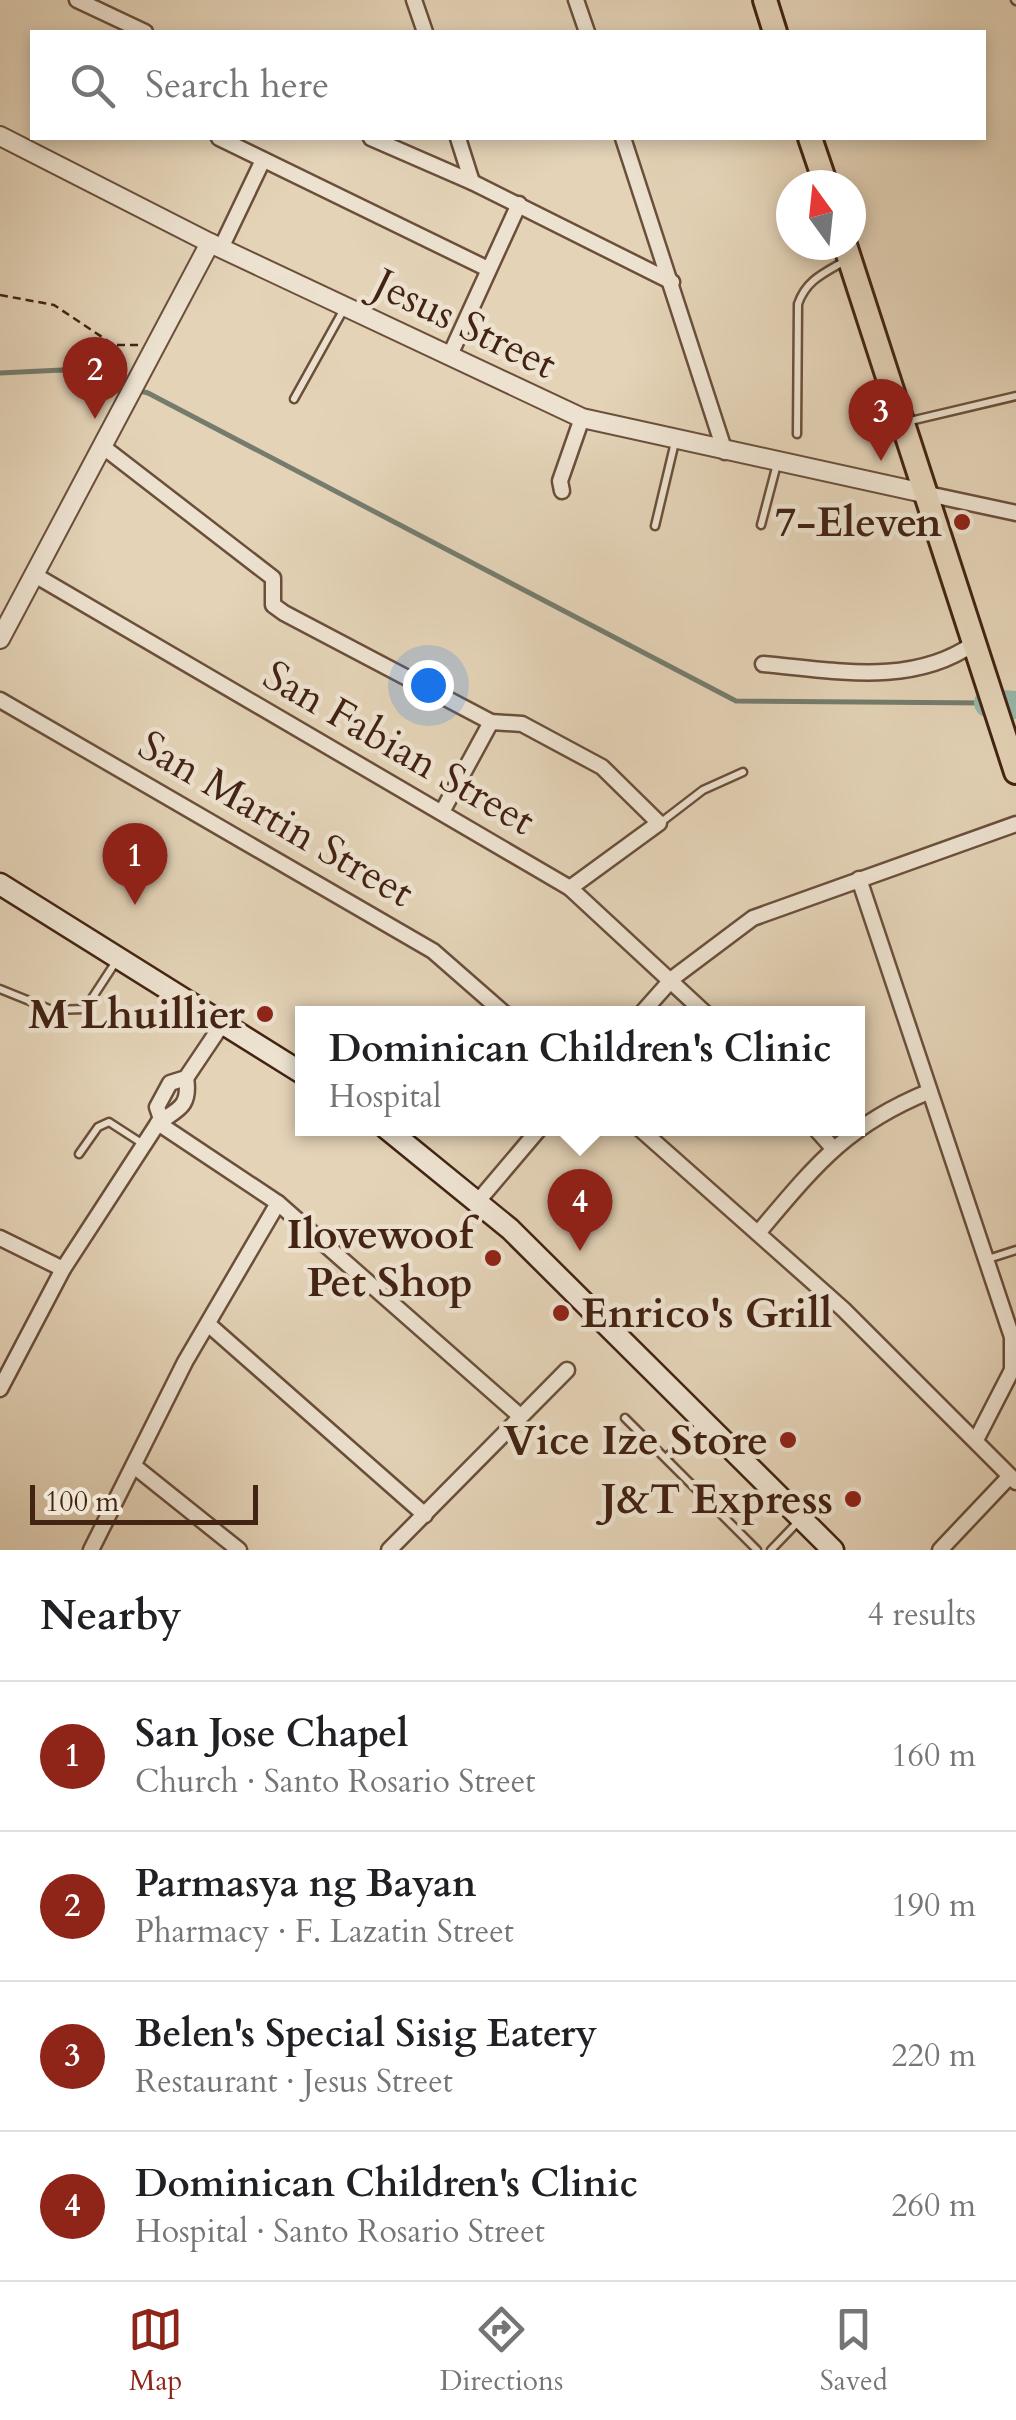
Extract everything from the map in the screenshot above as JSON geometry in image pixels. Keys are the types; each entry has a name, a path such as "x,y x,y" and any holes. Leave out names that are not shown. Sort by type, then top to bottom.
{"highway":[{"path":"764,0 775,30"},
{"path":"811,140 821,170"},
{"path":"851,260 1016,772"}],"main road":[{"path":"0,884 295,1069"},
{"path":"396,1136 479,1200 706,1420 833,1550"}],"street":[{"path":"77,0 141,30"},
{"path":"400,0 416,4 423,30"},
{"path":"576,0 586,30"},
{"path":"223,140 488,269"},
{"path":"376,140 519,204 672,282"},
{"path":"459,140 472,182"},
{"path":"624,140 725,452"},
{"name":"Jesus Street","path":"2,142 582,418 928,494"},
{"path":"0,639 151,351 262,160"},
{"path":"450,355 519,204"},
{"path":"562,490 560,481 582,418"},
{"path":"102,446 273,578 273,605 491,722 522,724 602,767 659,824 570,888"},
{"path":"928,494 1016,512"},
{"name":"San Fabian Street","path":"33,574 570,888 698,1006"},
{"path":"763,664 897,672 975,649"},
{"name":"San Martin Street","path":"0,700 434,952 496,1006"},
{"path":"442,812 491,722"},
{"path":"648,1006 672,978 753,918 1016,824"},
{"path":"860,879 1012,1337 1012,1370 976,1440"},
{"path":"0,1389 63,1268 160,1121 173,1118 180,1108 188,1092 186,1078 223,1023"},
{"path":"865,1126 928,1092"},
{"path":"160,1121 278,1203 520,1416"},
{"path":"479,1200 533,1136"},
{"path":"648,1136 758,1233 1013,1479 940,1550"},
{"path":"822,1136 832,1147"},
{"path":"758,1233 832,1147 849,1136"},
{"path":"92,1550 208,1324 278,1203"},
{"path":"0,1238 63,1268"},
{"path":"208,1324 425,1515"},
{"path":"389,1550 567,1370"},
{"path":"134,1466 240,1550"}],"lane":[{"path":"797,434 798,304 804,289 838,260"},
{"path":"294,400 346,306"},
{"path":"906,422 1016,396"},
{"path":"655,526 676,440"},
{"path":"760,525 777,463"},
{"path":"659,824 703,790 743,772"},
{"path":"0,989 52,1010 85,1009 118,958"},
{"path":"78,1154 98,1126 109,1122 144,1145"},
{"path":"988,1259 1016,1250"},
{"path":"624,1418 757,1550"},
{"path":"666,1458 706,1420"},
{"path":"771,1550 801,1518"}],"path":[{"path":"0,295 54,305 114,345 151,351"}],"waterway":[{"path":"0,373 62,370 148,393 736,701 988,703"},
{"path":"988,703 1016,705"}],"place":[{"name":"Parmasya ng Bayan","path":"95,419"},
{"name":"Belen's Special Sisig Eatery","path":"881,461"},
{"name":"7-Eleven","path":"962,522"},
{"name":"San Jose Chapel","path":"135,905"},
{"name":"M Lhuillier","path":"265,1014"},
{"name":"Dominican Children's Clinic","path":"580,1251"},
{"name":"Ilovewoof Pet Shop","path":"493,1258"},
{"name":"Enrico's Grill","path":"561,1313"},
{"name":"Vice Ize Store","path":"788,1440"},
{"name":"J&T Express","path":"853,1499"}]}
